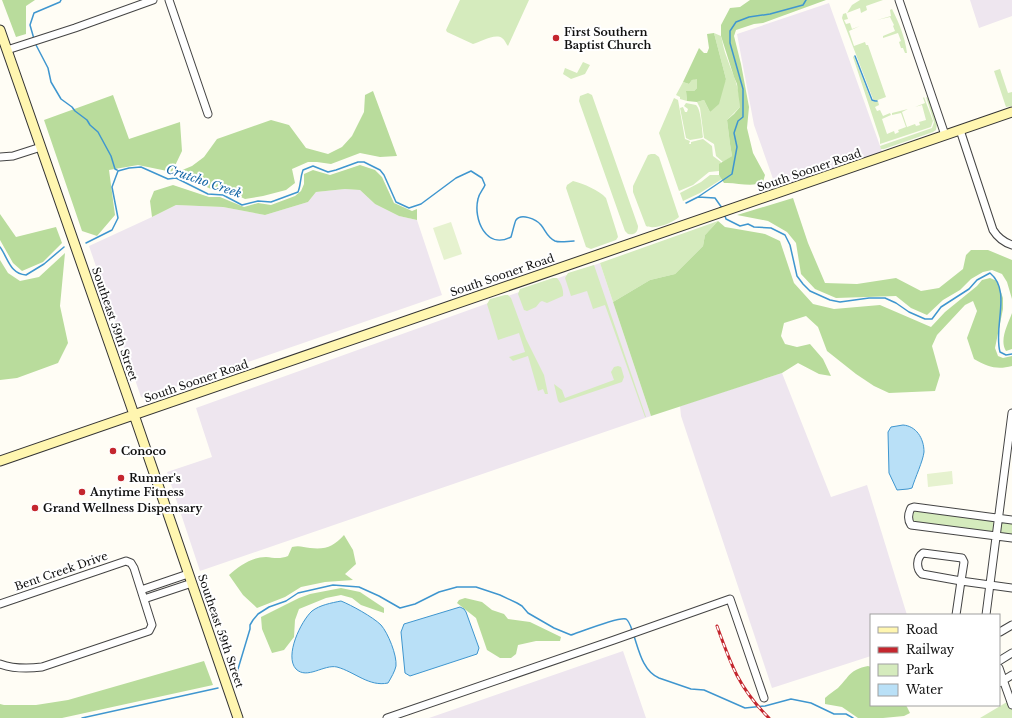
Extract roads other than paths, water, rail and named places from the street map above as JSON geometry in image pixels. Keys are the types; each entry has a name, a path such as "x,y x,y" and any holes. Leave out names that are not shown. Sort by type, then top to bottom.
{"main road":[{"name":"Southeast 59th Street","path":"0,30 238,718"},
{"name":"South Sooner Road","path":"0,461 1012,112"}],"street":[{"path":"7,50 75,28 153,0"},
{"path":"169,0 208,114"},
{"path":"899,0 945,135"},
{"path":"960,130 993,230 1002,240 1012,245"},
{"path":"0,157 14,156 41,147"},
{"path":"986,614 1012,413"},
{"path":"1012,520 914,507 911,508 908,515 910,525 1012,538"},
{"path":"956,614 962,581 964,562 962,558 923,553 920,554 918,569 922,574 962,581 1012,588"},
{"name":"Bent Creek Drive","path":"0,604 124,561 129,561 132,565 141,590"},
{"path":"0,664 29,669 42,667 149,631 151,628 151,622 141,590 188,574"},
{"path":"144,599 192,583"},
{"path":"387,718 730,599 764,698"},
{"path":"1000,632 1012,625"},
{"path":"1000,660 1012,653"},
{"path":"1012,675 1001,681 1012,702"}],"water":[{"path":"903,425 915,430 923,442 924,452 912,488 897,490 889,473 888,432 891,427"},
{"path":"341,601 373,618 381,625 386,633 392,644 396,661 395,670 388,683 381,684 368,681 337,667 305,673 296,669 292,656 293,648 295,639 303,622 312,611 318,607"},
{"path":"460,607 466,612 479,648 477,654 410,676 405,673 401,632 404,624"}],"waterway":[{"path":"34,39 30,25 34,13 60,2 61,0"},
{"path":"686,203 698,197 732,174 737,147 734,133 738,121 743,117 743,89 730,43 730,31 736,22 749,17 770,14 803,5 806,0"},
{"path":"35,43 48,68 51,82 61,99 87,120 98,132 111,156 115,169 117,170"},
{"path":"855,56 872,100 877,101"},
{"name":"Crutcho Creek","path":"86,243 112,230 118,218 112,187 118,171 141,167 168,179 176,178 208,194 223,195 242,205 258,201 271,202 298,192 303,170 313,166 328,172 358,162 364,162 380,170 384,175 396,202 409,208 421,204 456,178 471,171 482,178 485,185 480,193 477,207 480,223 488,236 502,240 511,237 516,220 518,218 525,217 539,223 548,236 557,242 574,241"},
{"name":"Crutcho Creek","path":"698,197 715,198 722,208"},
{"name":"Crutcho Creek","path":"725,216 726,219 740,226 748,224 754,227 771,228 785,235 790,245 797,276 810,291 830,300 840,302 869,298 885,298 896,303 909,312 925,319 932,319 941,307 969,289 977,280 990,273 996,280 1000,289 1001,310 998,342 1000,352 1006,355 1012,354"},
{"name":"Crutcho Creek","path":"0,247 13,269 16,272 26,275 44,264 64,247"},
{"path":"236,682 250,625 258,614 269,607 286,601 298,593 333,585 359,587 400,608 415,604 439,592 457,587 476,587 500,595 517,603 528,613 554,628 571,635 608,622 622,619 627,620 632,630"},
{"path":"634,636 645,666 659,678 691,689 704,690 745,708 765,706 791,699 811,703 834,714 846,714 853,718"},
{"path":"82,718 218,688"}],"railway":[{"path":"717,626 727,653 743,686 769,718"}],"place":[{"name":"First Southern Baptist Church","path":"556,38"},
{"name":"Conoco","path":"113,451"},
{"name":"Runner's","path":"121,478"},
{"name":"Anytime Fitness","path":"82,492"},
{"name":"Grand Wellness Dispensary","path":"35,508"}]}
